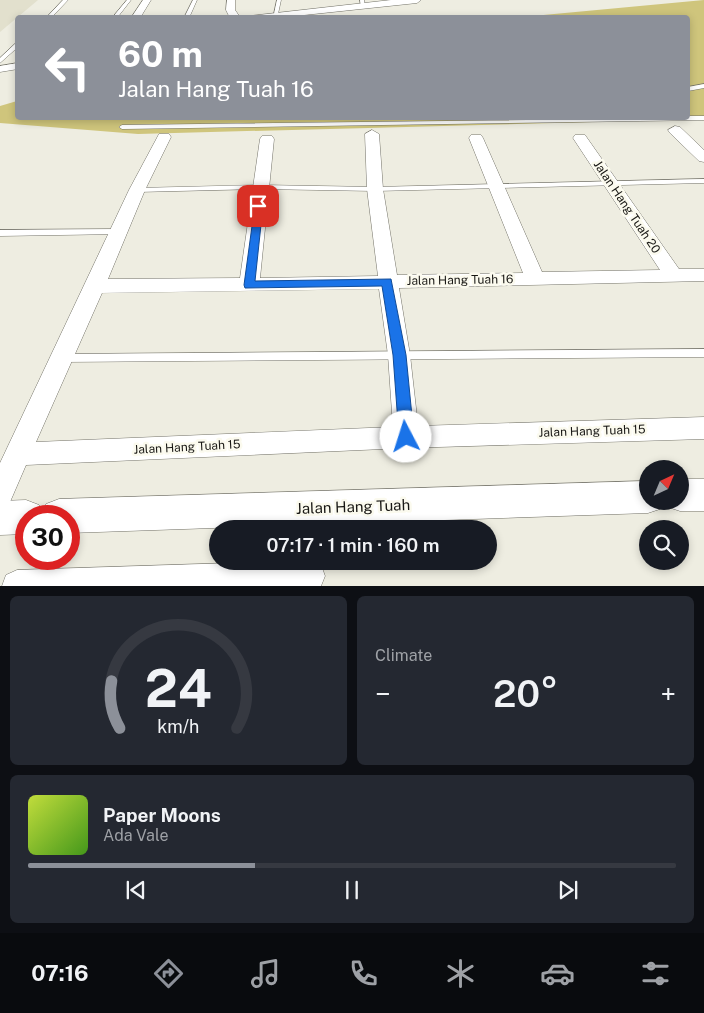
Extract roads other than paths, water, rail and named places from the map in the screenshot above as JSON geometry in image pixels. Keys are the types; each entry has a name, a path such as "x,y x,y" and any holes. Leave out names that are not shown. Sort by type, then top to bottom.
{"street":[{"path":"136,15 148,0"},
{"path":"231,0 229,6 234,15"},
{"path":"268,15 321,5 417,0"},
{"path":"0,67 15,66"},
{"path":"675,130 698,146 704,158"},
{"path":"372,134 375,189 387,282 400,355 406,437"},
{"path":"0,493 19,454 60,358 95,286 117,232 164,137"},
{"path":"476,138 535,279"},
{"name":"Jalan Hang Tuah 20","path":"580,138 674,276"},
{"path":"249,285 266,139"},
{"name":"Jalan Hang Tuah 16","path":"95,286 249,285 674,276 701,279"},
{"name":"Jalan Hang Tuah 15","path":"19,454 406,437 704,428"},
{"path":"689,495 704,495"},
{"name":"Jalan Hang Tuah","path":"80,516 310,519 639,498"},
{"path":"0,518 15,517"},
{"path":"17,586 310,574"}],"lane":[{"path":"51,15 66,0"},
{"path":"117,15 130,0"},
{"path":"187,15 194,0"},
{"path":"276,14 278,0"},
{"path":"0,67 15,48"},
{"path":"690,89 704,86"},
{"path":"690,118 704,118"},
{"path":"122,127 322,121 449,120"},
{"path":"137,190 261,187 375,189 704,181"},
{"path":"0,233 117,232"},
{"path":"60,358 704,353"}]}
